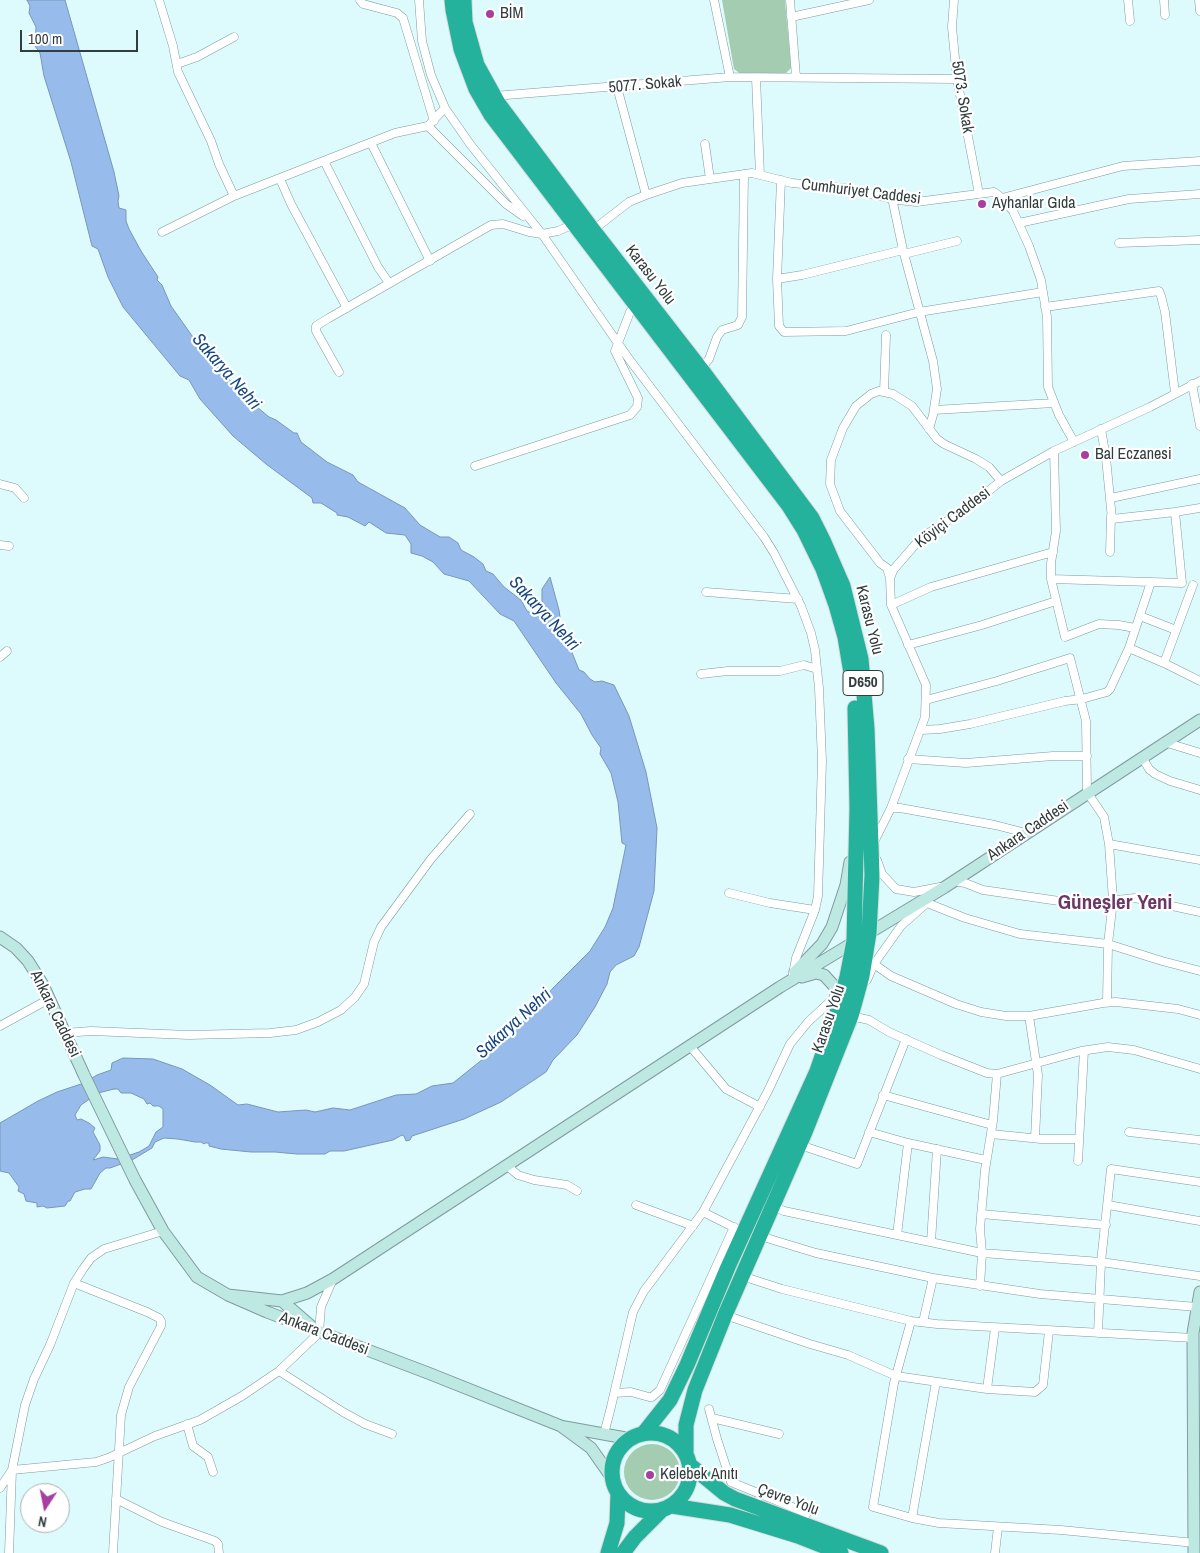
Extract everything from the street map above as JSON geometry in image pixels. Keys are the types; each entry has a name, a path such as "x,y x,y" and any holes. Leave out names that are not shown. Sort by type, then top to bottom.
{"highway":[{"name":"Karasu Yolu","path":"452,0 461,49 476,89 491,115 789,506 804,530 823,569 836,606 853,674 856,723 857,808 854,941 844,1014 800,1145 725,1314 691,1403 686,1424 688,1459"},
{"name":"Karasu Yolu","path":"464,0 465,22 478,65 494,96 593,230 701,369 812,518 843,586 861,659 867,729 872,846 872,894 869,933 862,976 739,1230 687,1365 670,1400 637,1436"},
{"path":"608,1553 617,1523 618,1494 612,1478 612,1466 616,1455 622,1446 637,1436 655,1433 668,1436 678,1443 688,1459 691,1477 688,1488 681,1498 635,1537 623,1553"},
{"name":"Çevre Yolu","path":"688,1459 724,1493 735,1499 881,1553"},
{"path":"618,1494 627,1503 638,1509 650,1512 667,1508"},
{"name":"Çevre Yolu","path":"667,1508 730,1515 798,1536 841,1553"}],"main road":[{"name":"Ankara Caddesi","path":"780,986 949,884 1087,792 1200,720"},
{"path":"228,1295 282,1300 307,1293 333,1279 780,986 822,944 832,927 848,877 857,808"},
{"name":"Ankara Caddesi","path":"0,936 16,948 28,961 43,984 84,1075 135,1180 163,1231 197,1277 228,1295 267,1312 437,1376 561,1426"},
{"path":"780,986 809,974 824,974 835,987 844,1014"},
{"path":"1195,1548 1194,1338 1196,1307 1200,1292"},
{"path":"282,1300 319,1332"},
{"path":"561,1426 604,1434 637,1436"},
{"path":"561,1426 591,1448 612,1478"}],"street":[{"path":"159,0 186,89 211,141 234,196"},
{"path":"360,0 363,4 397,13 403,18 431,123 506,204 533,224"},
{"path":"419,0 422,41 431,75 445,108 470,144 542,234 618,343 764,537 798,599 811,633 817,669 822,761 819,866 815,910 796,958 793,974"},
{"path":"714,0 730,77"},
{"path":"790,0 796,77"},
{"path":"791,17 869,0"},
{"name":"5073. Sokak","path":"954,0 952,27 958,79 979,194"},
{"path":"1128,0 1130,20"},
{"path":"1164,0 1165,15"},
{"path":"1199,0 1200,11"},
{"path":"177,64 196,57 234,36"},
{"name":"5077. Sokak","path":"494,96 730,77 958,79"},
{"path":"756,78 760,175"},
{"path":"617,87 646,195"},
{"path":"162,232 234,196 395,133 431,123 445,108"},
{"path":"371,143 430,261"},
{"path":"705,144 710,179"},
{"path":"1074,442 1059,415 1048,387 1045,307 1041,280 1019,223 1013,211 1002,198 1123,166 1200,161"},
{"path":"324,162 378,267 389,283"},
{"name":"Cumhuriyet Caddesi","path":"593,230 629,202 646,195 682,183 752,173 792,183 844,188 916,202 994,192 1002,198"},
{"path":"701,369 709,359 722,330 738,325 742,317 744,174"},
{"path":"280,179 300,222 347,308"},
{"path":"781,180 778,279 779,326 784,332 846,331 919,312 1043,292"},
{"path":"1019,223 1129,199 1200,194"},
{"path":"892,198 919,312 933,361 937,389 929,429"},
{"path":"339,372 320,340 316,327 329,318 495,224 503,224 542,234 558,231 574,224"},
{"path":"1119,244 1200,240"},
{"path":"778,279 957,241"},
{"path":"1045,307 1159,291 1162,296 1165,312 1176,393"},
{"path":"475,466 630,415 637,408 638,398 615,351 630,312 635,305"},
{"path":"884,392 886,336"},
{"name":"Köyiçi Caddesi","path":"890,578 894,569 921,538 967,508 1001,481 1054,451 1200,381"},
{"path":"1192,384 1200,426"},
{"path":"1001,481 989,467 976,458 936,439 912,406 893,394 879,391 871,394 856,406 843,428 831,460 830,484 840,511 880,563 887,568 890,578 891,605 926,685 925,718 891,808 872,846 882,874 896,889 914,892 949,884 1080,904 1135,898 1200,912"},
{"path":"934,410 1054,403"},
{"path":"1101,429 1111,498 1110,552"},
{"path":"1054,451 1056,531 1051,579 1065,637 1099,624 1119,624 1135,628"},
{"path":"1111,498 1200,479"},
{"path":"0,484 15,488 24,498"},
{"path":"1111,516 1114,520 1200,508"},
{"path":"1175,512 1182,583"},
{"path":"0,545 9,546"},
{"path":"891,605 931,587 1053,552"},
{"path":"1051,579 1182,583 1197,586 1176,630 1164,663"},
{"path":"920,730 970,724 1065,701 1082,700 1108,692 1129,648 1152,582"},
{"path":"706,592 798,599"},
{"path":"908,645 982,625 1056,601"},
{"path":"1140,616 1176,630"},
{"path":"1129,648 1198,677"},
{"path":"0,657 7,651"},
{"path":"926,700 998,681 1070,658 1086,721 1087,792 1104,816 1109,844 1113,900 1108,944 1107,1002"},
{"path":"701,674 728,671 780,671 804,665 817,669"},
{"path":"1164,742 1200,753"},
{"path":"908,759 966,763 1053,756 1087,756"},
{"path":"1142,757 1149,769 1170,782 1200,790"},
{"path":"891,808 995,825 1026,833"},
{"path":"65,1033 90,1031 189,1035 270,1033 296,1030 318,1022 341,1010 355,997 364,984 374,942 381,927 431,859 470,814"},
{"path":"1109,844 1200,860"},
{"path":"949,884 901,926 874,964 844,1014 869,1020 906,1040 987,1073 997,1074 1084,1051 1108,1047 1134,1050 1200,1069"},
{"path":"729,893 770,903 815,910"},
{"path":"927,903 965,918 1020,934 1108,944 1162,961 1200,970"},
{"path":"874,964 891,976 956,1004 981,1012 1006,1016 1029,1016 1107,1002 1178,1009 1200,1015"},
{"path":"604,1434 633,1312 644,1291 703,1212 760,1107 790,1044 808,1022 837,995"},
{"path":"0,1026 49,998"},
{"path":"1029,1016 1038,1075 1035,1138"},
{"path":"800,1145 857,1164 906,1040"},
{"path":"690,1046 726,1089 760,1107"},
{"path":"1078,1161 1084,1051"},
{"path":"980,1286 982,1253 981,1214 997,1074"},
{"path":"884,1095 992,1125"},
{"path":"870,1132 908,1143 986,1160"},
{"path":"1129,1132 1200,1140"},
{"path":"991,1134 1079,1140"},
{"path":"897,1235 908,1143"},
{"path":"931,1242 937,1149"},
{"path":"506,1165 518,1175 534,1180 567,1185 577,1191"},
{"path":"1098,1334 1102,1262 1111,1169 1200,1182"},
{"path":"636,1204 693,1226"},
{"path":"1108,1205 1200,1221"},
{"path":"773,1206 784,1211 982,1253 1102,1262 1200,1276"},
{"path":"614,1393 631,1392 641,1396 652,1397 660,1390 739,1230 703,1212"},
{"path":"981,1214 1106,1225"},
{"path":"9,1553 12,1470 25,1405 74,1283 91,1258 104,1249 163,1231"},
{"path":"760,1236 816,1252 933,1278 980,1286 1040,1294 1196,1307"},
{"path":"742,1276 791,1291 911,1321 995,1328 1194,1338"},
{"path":"923,1322 933,1278"},
{"path":"12,1470 96,1462 155,1436 200,1420 242,1396 279,1371 319,1332 320,1307 333,1279"},
{"path":"74,1283 147,1312 161,1321 161,1326 129,1387 121,1415 113,1553"},
{"path":"725,1314 810,1344 848,1355 896,1376 988,1389 1035,1392 1043,1385 1049,1331"},
{"path":"911,1321 896,1376 873,1507 912,1518 939,1523 1061,1530 1195,1548"},
{"path":"988,1389 995,1328"},
{"path":"279,1371 343,1412 365,1424 392,1434"},
{"path":"912,1518 936,1382"},
{"path":"709,1409 731,1482 807,1513 801,1523"},
{"path":"712,1418 779,1434"},
{"path":"187,1424 193,1446 208,1457 213,1472"},
{"path":"0,1488 12,1470"},
{"path":"116,1500 162,1522 215,1541 219,1548 219,1553"},
{"path":"995,1553 998,1527"}],"green space":[{"path":"722,0 785,0 791,68 786,73 741,74 734,69"},
{"path":"646,1444 658,1444 668,1448 676,1456 680,1472 676,1488 668,1496 658,1500 646,1500 636,1496 628,1488 624,1478 624,1466 628,1456 636,1448"}],"water":[{"name":"Sakarya Nehri","path":"27,0 65,0 114,172 119,196 119,208 126,210 126,221 129,229 158,277 157,280 162,285 171,306 195,340 209,354 223,373 251,402 269,417 297,433 301,442 327,462 353,475 358,482 405,508 420,525 440,537 449,537 458,543 461,550 483,564 486,571 493,574 504,587 521,600 527,611 535,615 542,611 542,589 550,577 561,625 579,670 595,682 602,681 614,685 629,716 646,772 657,828 654,891 639,947 634,956 616,965 610,972 607,984 595,1007 577,1035 553,1060 546,1072 501,1102 464,1119 412,1136 410,1140 406,1141 402,1135 393,1140 344,1151 330,1151 325,1154 251,1152 221,1149 209,1146 209,1143 204,1144 201,1142 164,1138 155,1142 152,1148 132,1160 106,1168 100,1173 91,1189 75,1192 65,1206 47,1208 43,1206 37,1207 37,1203 26,1201 24,1194 18,1191 19,1187 9,1173 0,1171 0,1123 38,1101 111,1070 112,1063 123,1058 153,1059 182,1069 210,1085 238,1105 247,1104 278,1112 306,1110 315,1112 333,1108 350,1110 396,1095 416,1094 432,1086 453,1083 508,1039 553,988 590,951 605,927 613,908 626,845 622,843 618,802 611,773 600,754 601,748 581,714 556,683 514,621 500,614 469,581 444,574 433,562 411,553 411,544 405,535 386,533 369,522 365,526 348,517 337,515 337,513 321,503 313,503 312,498 266,464 233,436 200,399 189,380 180,376 123,307 108,277 98,249 92,246 71,162 44,76 40,53 35,46 36,27 29,13 30,6","holes":["118,1089 121,1093 131,1093 144,1099 147,1104 150,1103 163,1109 163,1127 156,1132 149,1146 139,1152 118,1159 103,1157 93,1160 100,1151 100,1145 93,1132 95,1128 81,1119 77,1120 75,1115 81,1105 98,1093"]}],"place":[{"name":"BİM","path":"490,14"},
{"name":"Ayhanlar Gıda","path":"982,204"},
{"name":"Bal Eczanesi","path":"1085,455"},
{"name":"Kelebek Anıtı","path":"650,1475"}],"district":[{"name":"Güneşler Yeni","path":"1115,903"}]}
